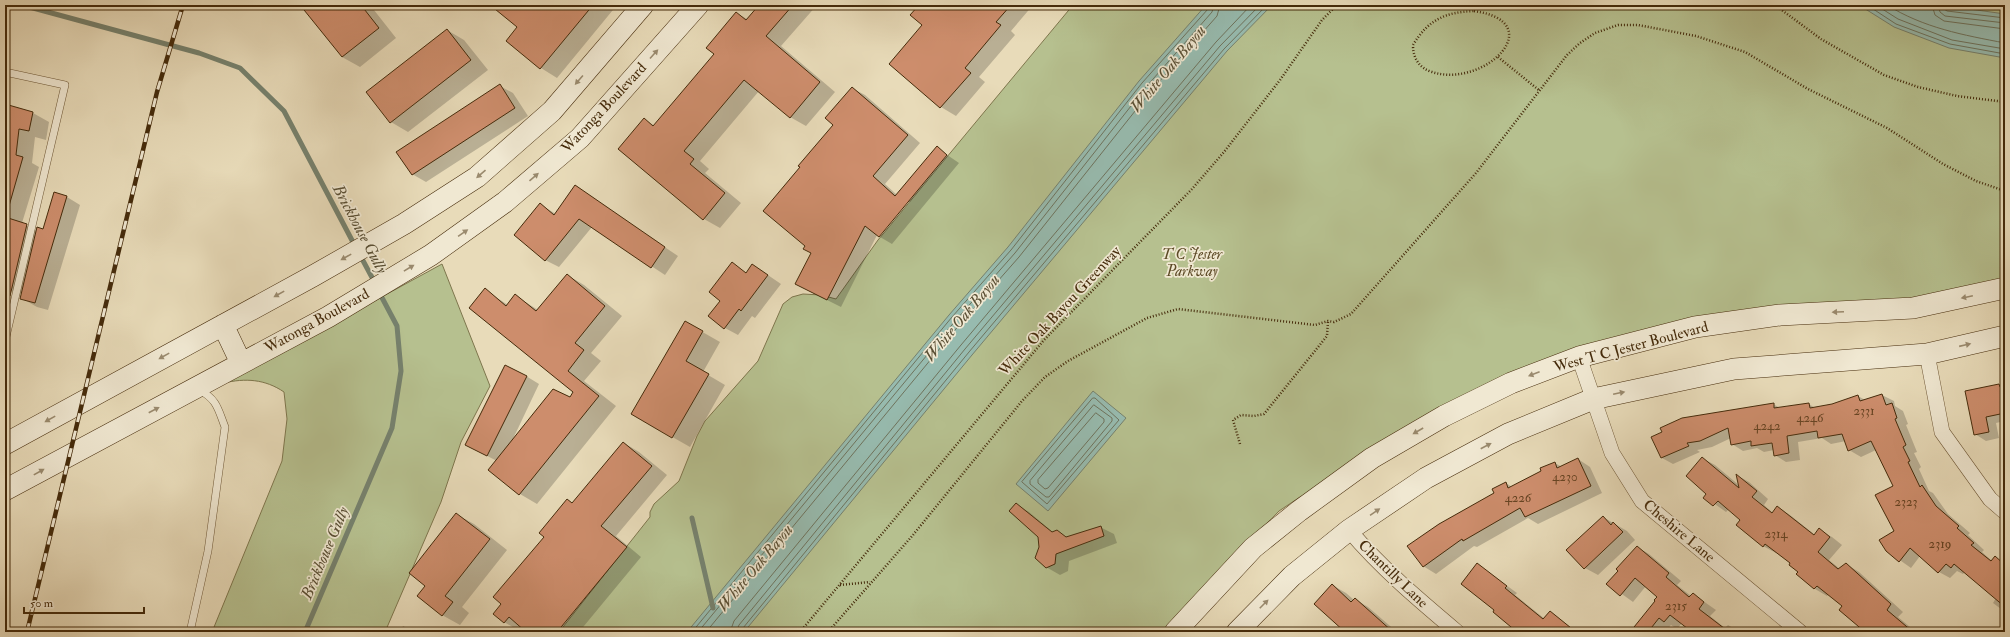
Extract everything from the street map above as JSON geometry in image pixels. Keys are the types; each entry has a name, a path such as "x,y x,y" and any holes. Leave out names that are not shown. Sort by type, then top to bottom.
{"main road":[{"path":"5,444 313,276 404,224 477,178 552,111 643,5"},
{"name":"Watonga Boulevard","path":"5,490 328,317 431,255 505,202 580,138 698,5"},
{"name":"West T C Jester Boulevard","path":"1175,632 1253,548 1298,511 1372,458 1444,416 1504,386 1578,357 1695,327 1780,315 1913,308 2005,288"},
{"path":"223,325 241,363"},
{"path":"1237,632 1292,576 1348,530 1426,478 1508,434 1593,399 1734,369 1927,354 2005,336"}],"street":[{"path":"1927,354 1942,432 1990,499 2005,512"},
{"name":"Cheshire Lane","path":"1578,357 1612,454 1642,501 1800,632"},
{"name":"Chantilly Lane","path":"1348,530 1363,547 1411,594 1457,632"}],"lane":[{"path":"5,72 65,85 5,341"},
{"path":"190,632 208,551 224,427 218,408 210,395 194,388"}],"path":[{"name":"White Oak Bayou Greenway","path":"800,632 1044,340 1192,189 1224,152 1280,80 1322,20 1337,5"},
{"path":"1774,5 1821,39 1884,75 1918,87 1957,96 2005,102"},
{"path":"1474,11 1485,12 1496,16 1508,26 1509,32 1507,41 1498,57 1484,67 1449,76 1428,71 1419,64 1415,59 1413,45 1426,26 1449,14 1474,11"},
{"path":"828,632 913,535 1022,401 1045,377 1106,340 1147,318 1178,309 1315,325 1328,321 1334,322 1351,314 1368,298 1476,173 1567,55 1580,43 1595,33 1618,25 1638,25 1696,36 1745,52 1808,89 1887,128 1943,164 1976,181 2005,191"},
{"path":"1498,57 1540,91"},
{"path":"1240,444 1233,420 1241,415 1254,416 1264,414 1327,336 1328,321"},
{"path":"840,585 871,582"}],"green space":[{"name":"T C Jester Parkway","path":"1073,5 2005,5 2005,281 1964,290 1588,347 1303,498 1300,497 1279,511 1162,632 559,632 650,517 650,512 654,504 679,481 697,436 705,421 758,361 783,304 792,297 803,294 821,295 836,299 878,240"},
{"path":"442,264 490,386 461,442 441,502 385,632 212,632 282,461 287,419 284,392 270,384 247,380 224,383"}],"water":[{"name":"White Oak Bayou","path":"1206,5 1272,5 1227,51 972,355 744,632 687,632 949,315 1008,247 1139,81"},
{"path":"1859,5 1941,5 2005,14 2005,58 1949,48 1894,27"},
{"path":"1093,391 1126,418 1048,511 1016,484"}],"building":[{"path":"300,5 361,5 379,28 342,57"},
{"path":"490,5 593,5 540,69 506,41 517,27"},
{"path":"759,5 793,5 766,36 820,82 790,118 744,80 684,151 694,159 690,164 725,193 703,220 618,149 644,118 653,126 714,54 706,48 736,12 746,20"},
{"path":"919,5 1011,5 996,22 1001,25 965,68 971,73 940,108 889,64 922,25 910,15"},
{"path":"447,29 471,60 390,123 366,92"},
{"path":"500,84 515,108 412,175 396,152"},
{"path":"852,87 908,135 873,176 895,196 937,146 947,155 879,237 865,226 827,300 795,284 811,253 803,249 805,246 763,211 800,167 798,166 833,125 825,118"},
{"path":"5,104 33,112 29,131 19,129 16,155 23,157 9,206 5,205"},
{"path":"575,185 665,247 651,268 579,219 545,261 514,235 540,203 554,215"},
{"path":"54,192 67,196 35,303 20,299 37,227 43,229"},
{"path":"5,217 27,224 10,296 5,294"},
{"path":"732,262 746,273 752,264 768,275 741,311 739,309 724,329 708,316 720,301 709,292"},
{"path":"567,274 605,306 575,343 584,350 568,371 599,396 519,495 488,470 553,389 570,397 573,392 469,308 485,288 506,306 515,294 536,311"},
{"path":"685,321 703,331 686,361 709,374 672,438 631,414"},
{"path":"505,365 527,376 487,456 465,445"},
{"path":"1999,384 2000,387 2005,386 2005,413 1986,417 1989,432 1974,435 1965,391"},
{"path":"1882,394 1886,405 1892,403 1897,418 1895,419 1906,445 1903,447 1910,461 1908,462 1920,487 1922,485 1936,506 1959,526 1957,528 1974,543 1971,545 1991,561 1995,556 2005,565 2005,607 1954,564 1951,568 1946,564 1938,573 1910,548 1899,562 1886,551 1879,540 1894,531 1875,495 1893,486 1871,441 1848,451 1842,434 1818,438 1817,431 1787,436 1789,453 1774,456 1772,443 1751,446 1751,441 1731,445 1728,428 1700,441 1687,443 1689,446 1661,458 1651,437 1662,432 1660,428 1682,418 1774,403 1774,408 1809,403 1810,408 1832,404 1858,395 1860,401"},
{"path":"623,442 652,466 601,526 627,547 557,632 526,632 509,617 504,623 493,614 501,604 493,597 544,537 539,533 567,499 572,503"},
{"path":"1702,457 1739,488 1736,474 1757,491 1752,497 1772,513 1777,506 1814,535 1819,528 1830,537 1818,552 1838,569 1846,563 1891,604 1887,610 1913,632 1865,632 1839,610 1842,606 1817,586 1814,589 1796,574 1798,572 1789,565 1790,563 1765,544 1763,547 1736,525 1740,520 1718,501 1713,506 1703,498 1706,494 1686,476"},
{"path":"1578,458 1591,486 1525,517 1520,508 1463,541 1462,539 1423,567 1407,546 1439,524 1494,493 1492,489 1506,482 1508,488 1541,471 1540,468 1555,462 1557,468"},
{"path":"1016,503 1052,532 1057,530 1066,537 1101,526 1104,536 1056,554 1055,564 1046,568 1035,558 1039,547 1038,537 1009,511"},
{"path":"456,513 490,539 445,596 453,602 442,616 417,596 425,586 409,573"},
{"path":"1603,516 1611,525 1613,522 1623,532 1584,569 1566,550"},
{"path":"1637,546 1669,573 1666,577 1689,597 1693,593 1704,602 1699,609 1729,632 1692,632 1670,615 1664,622 1659,618 1648,632 1630,632 1657,597 1635,578 1620,596 1606,584 1618,571 1616,569"},
{"path":"1477,563 1507,586 1505,588 1543,619 1550,611 1576,632 1517,632 1493,612 1494,610 1461,584"},
{"path":"1332,584 1351,602 1355,598 1393,632 1345,632 1314,604"}],"waterway":[{"name":"Brickhouse Gully","path":"22,5 199,53 240,68 284,111 355,246"},
{"name":"Brickhouse Gully","path":"360,255 375,283"},
{"name":"Brickhouse Gully","path":"305,632 392,428 401,371 397,326 379,292"},
{"name":"White Oak Bayou","path":"692,518 713,608"}],"railway":[{"path":"27,632 157,92 183,5"}]}
